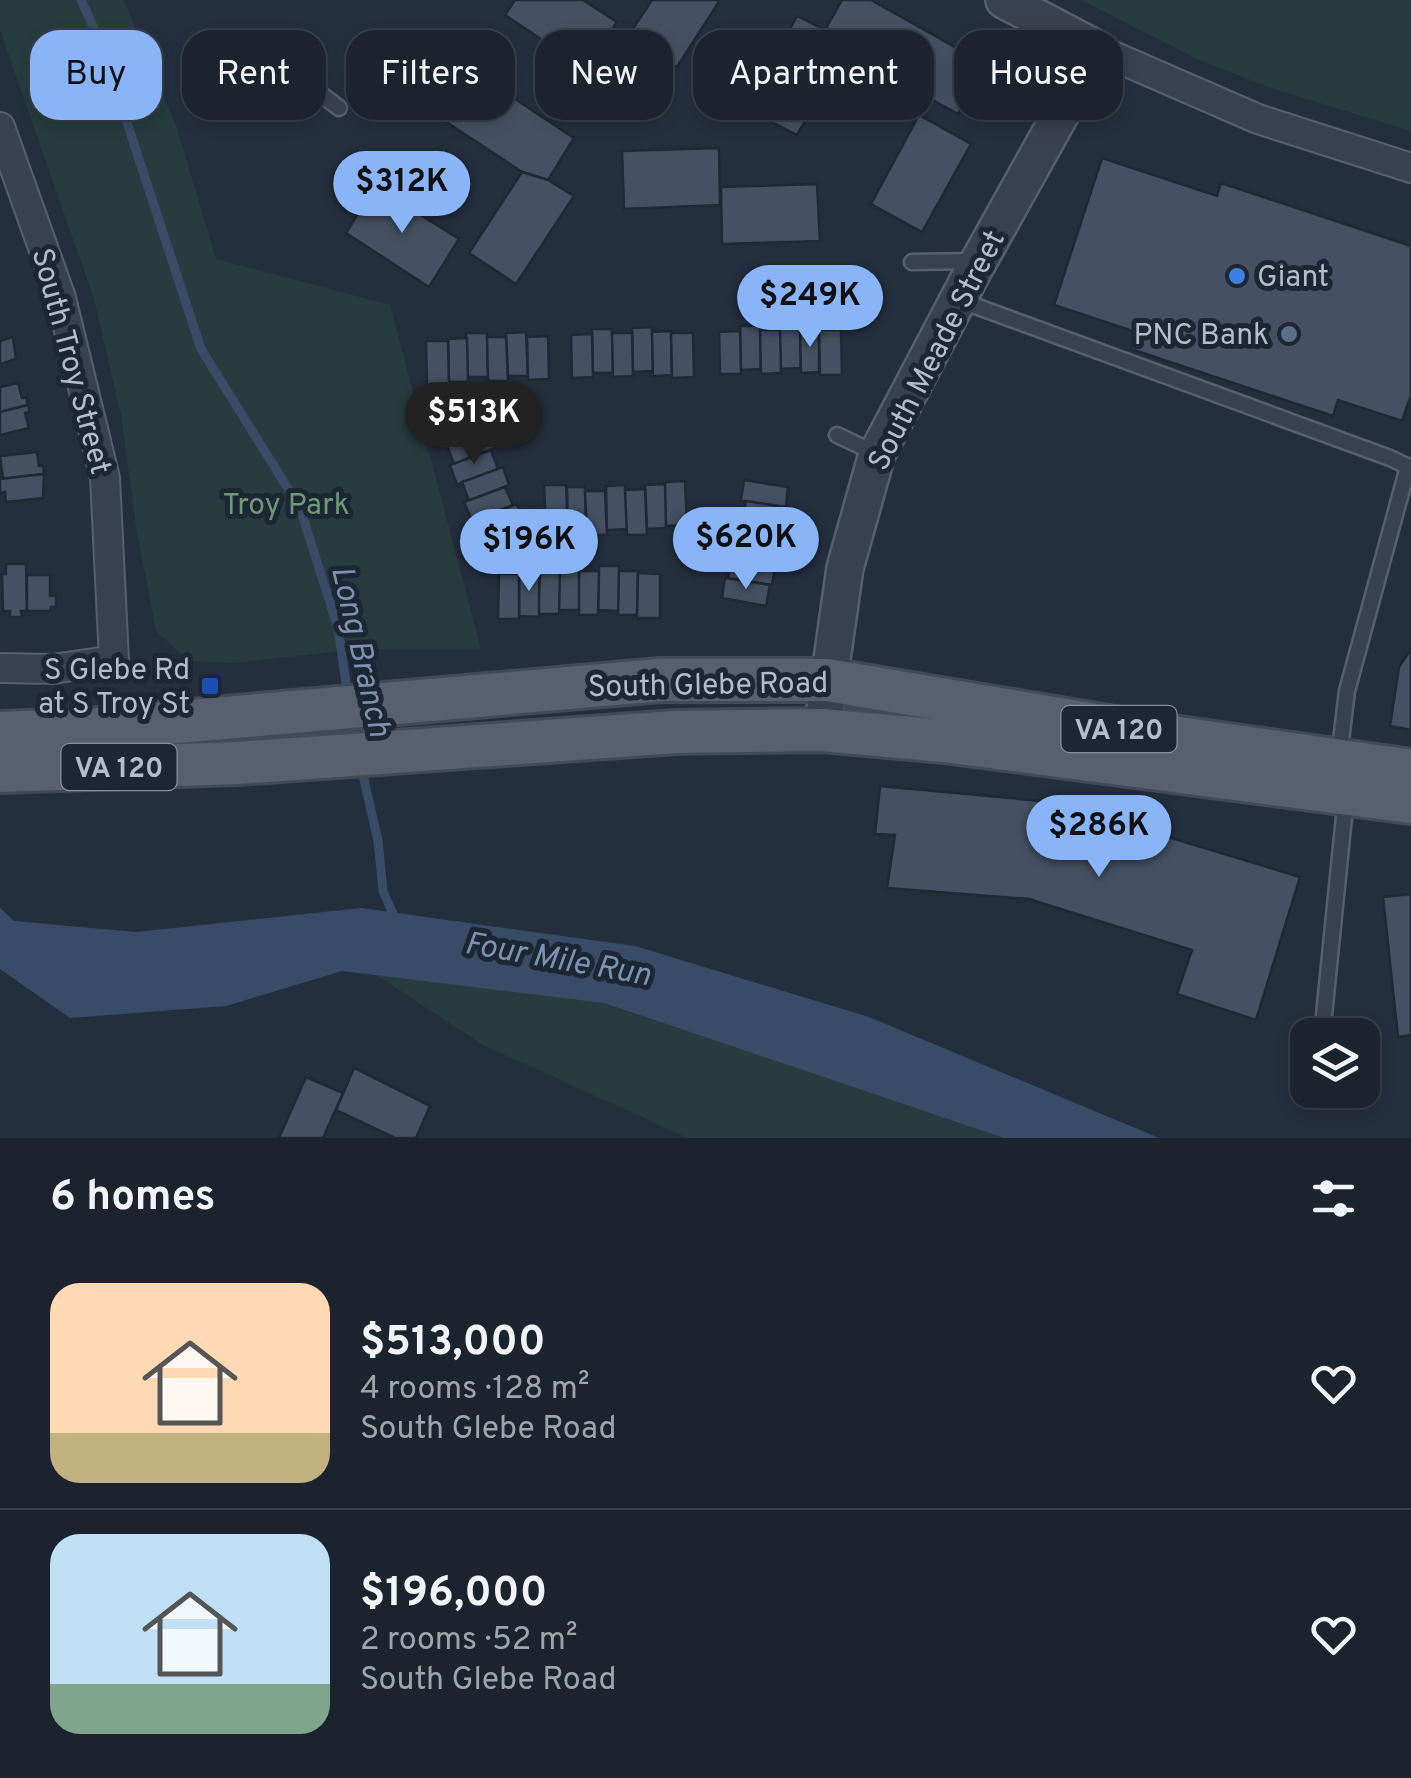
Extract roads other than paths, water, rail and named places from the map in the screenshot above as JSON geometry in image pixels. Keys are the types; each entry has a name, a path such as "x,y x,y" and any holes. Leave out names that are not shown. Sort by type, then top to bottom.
{"main road":[{"name":"South Glebe Road","path":"0,733 98,729 660,680 827,680 1343,777 1411,802"},
{"name":"South Glebe Road","path":"0,770 238,763 676,732 822,730 1343,777 1411,771"}],"street":[{"path":"1004,0 1061,30"},
{"path":"1123,60 1258,120 1411,168"},
{"name":"South Meade Street","path":"822,730 845,568 878,454 1057,120"},
{"name":"South Troy Street","path":"0,128 61,298 105,478 114,660 52,669 0,668"}],"lane":[{"path":"326,98 339,108"},
{"path":"912,262 979,260"},
{"path":"959,300 1409,468 1347,691 1323,1018"},
{"path":"837,435 878,454"}],"water":[{"name":"Four Mile Run","path":"0,908 14,921 136,932 361,908 635,946 869,1017 1159,1138 1004,1138 604,1003 342,971 226,1006 70,1018 0,969"}],"waterway":[{"name":"Long Branch","path":"81,0 102,46 201,349 300,508 338,628 348,697"},
{"name":"Long Branch","path":"361,766 378,841 383,891 396,921"}],"place":[{"name":"Giant","path":"1237,276"},
{"name":"PNC Bank","path":"1289,334"},
{"name":"S Glebe Rd at S Troy St","path":"210,686"}],"park label":[{"name":"Troy Park","path":"286,504"}]}
